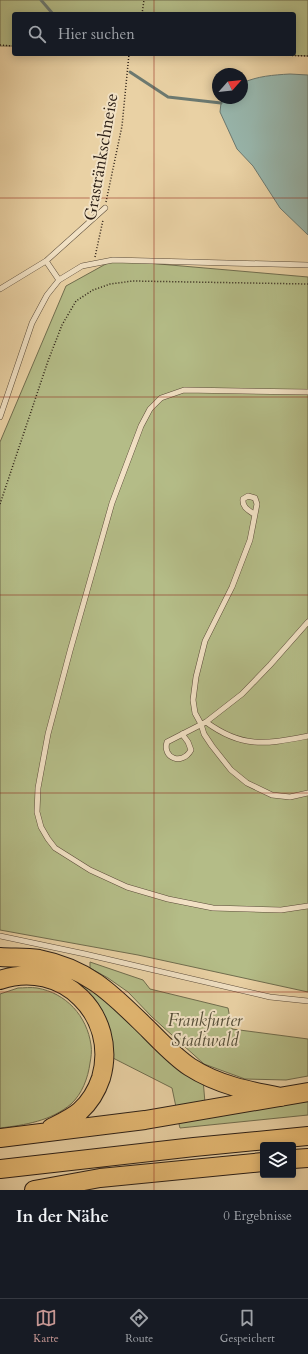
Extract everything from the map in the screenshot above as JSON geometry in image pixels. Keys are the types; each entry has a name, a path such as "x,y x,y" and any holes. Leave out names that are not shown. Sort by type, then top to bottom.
{"highway":[{"path":"0,957 38,959 63,965 82,973 114,996 189,1066 212,1079 225,1084 249,1091 281,1097"},
{"path":"0,980 11,977 36,976 58,982 69,988 89,1006 96,1017 104,1041 104,1064 102,1073 99,1083 88,1103 72,1117 38,1134"},
{"path":"0,1138 145,1120 308,1092"},
{"path":"0,1169 308,1136"},
{"path":"296,1159 308,1158"},
{"path":"34,1190 100,1178 260,1162"}],"lane":[{"path":"0,289 46,261 105,208"},
{"path":"0,417 32,323 47,295 59,280 82,266 113,260 308,265"},
{"path":"46,261 59,280"},
{"path":"308,392 184,390 161,398 150,409 141,426 112,503 70,650 48,734 38,788 37,812 41,827 48,840 55,848 90,870 127,887 168,899 213,908 281,910 308,906"},
{"path":"254,514 250,540 232,587 205,641 196,677 193,700 195,713 203,723 233,738 248,742 276,742 308,736"},
{"path":"182,734 188,742 191,750 188,755 181,759 173,758 168,753 166,747 167,742 182,734 203,723 242,694 308,622"},
{"path":"203,723 204,734 212,746 231,770 247,783 272,795 290,797 308,794"},
{"path":"0,936 270,997 308,1001"}],"path":[{"path":"142,12 144,0"},
{"path":"0,45 12,46"},
{"name":"Grastränkschneise","path":"94,263 122,126 129,56"},
{"path":"296,56 308,56"},
{"path":"0,504 48,361 62,325 76,301 93,290 104,286 133,281 308,284"}],"green space":[{"path":"0,0 308,0 308,56 296,56 296,12 12,12 12,46 0,46"},
{"path":"113,260 308,277 308,992 138,955 0,930 0,442 66,286"},
{"name":"Frankfurter Stadtwald","path":"90,962 143,980 150,989 228,1008 232,1029 308,1039 308,1076 286,1080 245,1079 204,1064 152,1017 128,992 90,968"},
{"path":"84,981 203,1079 205,1103 176,1107 172,1088 111,1057 81,989"},
{"path":"18,988 35,988 47,991 66,1001 80,1016 85,1025 89,1034 91,1057 88,1074 84,1085 71,1104 63,1110 46,1118 28,1124 0,1128 0,994"},
{"path":"308,1100 308,1115 180,1128 178,1120"}],"water":[{"path":"272,75 308,75 308,235 280,208 253,166 237,149 220,112 221,104 248,104 248,81"}],"waterway":[{"path":"41,0 51,12"},
{"path":"130,72 168,97 212,102"}]}
